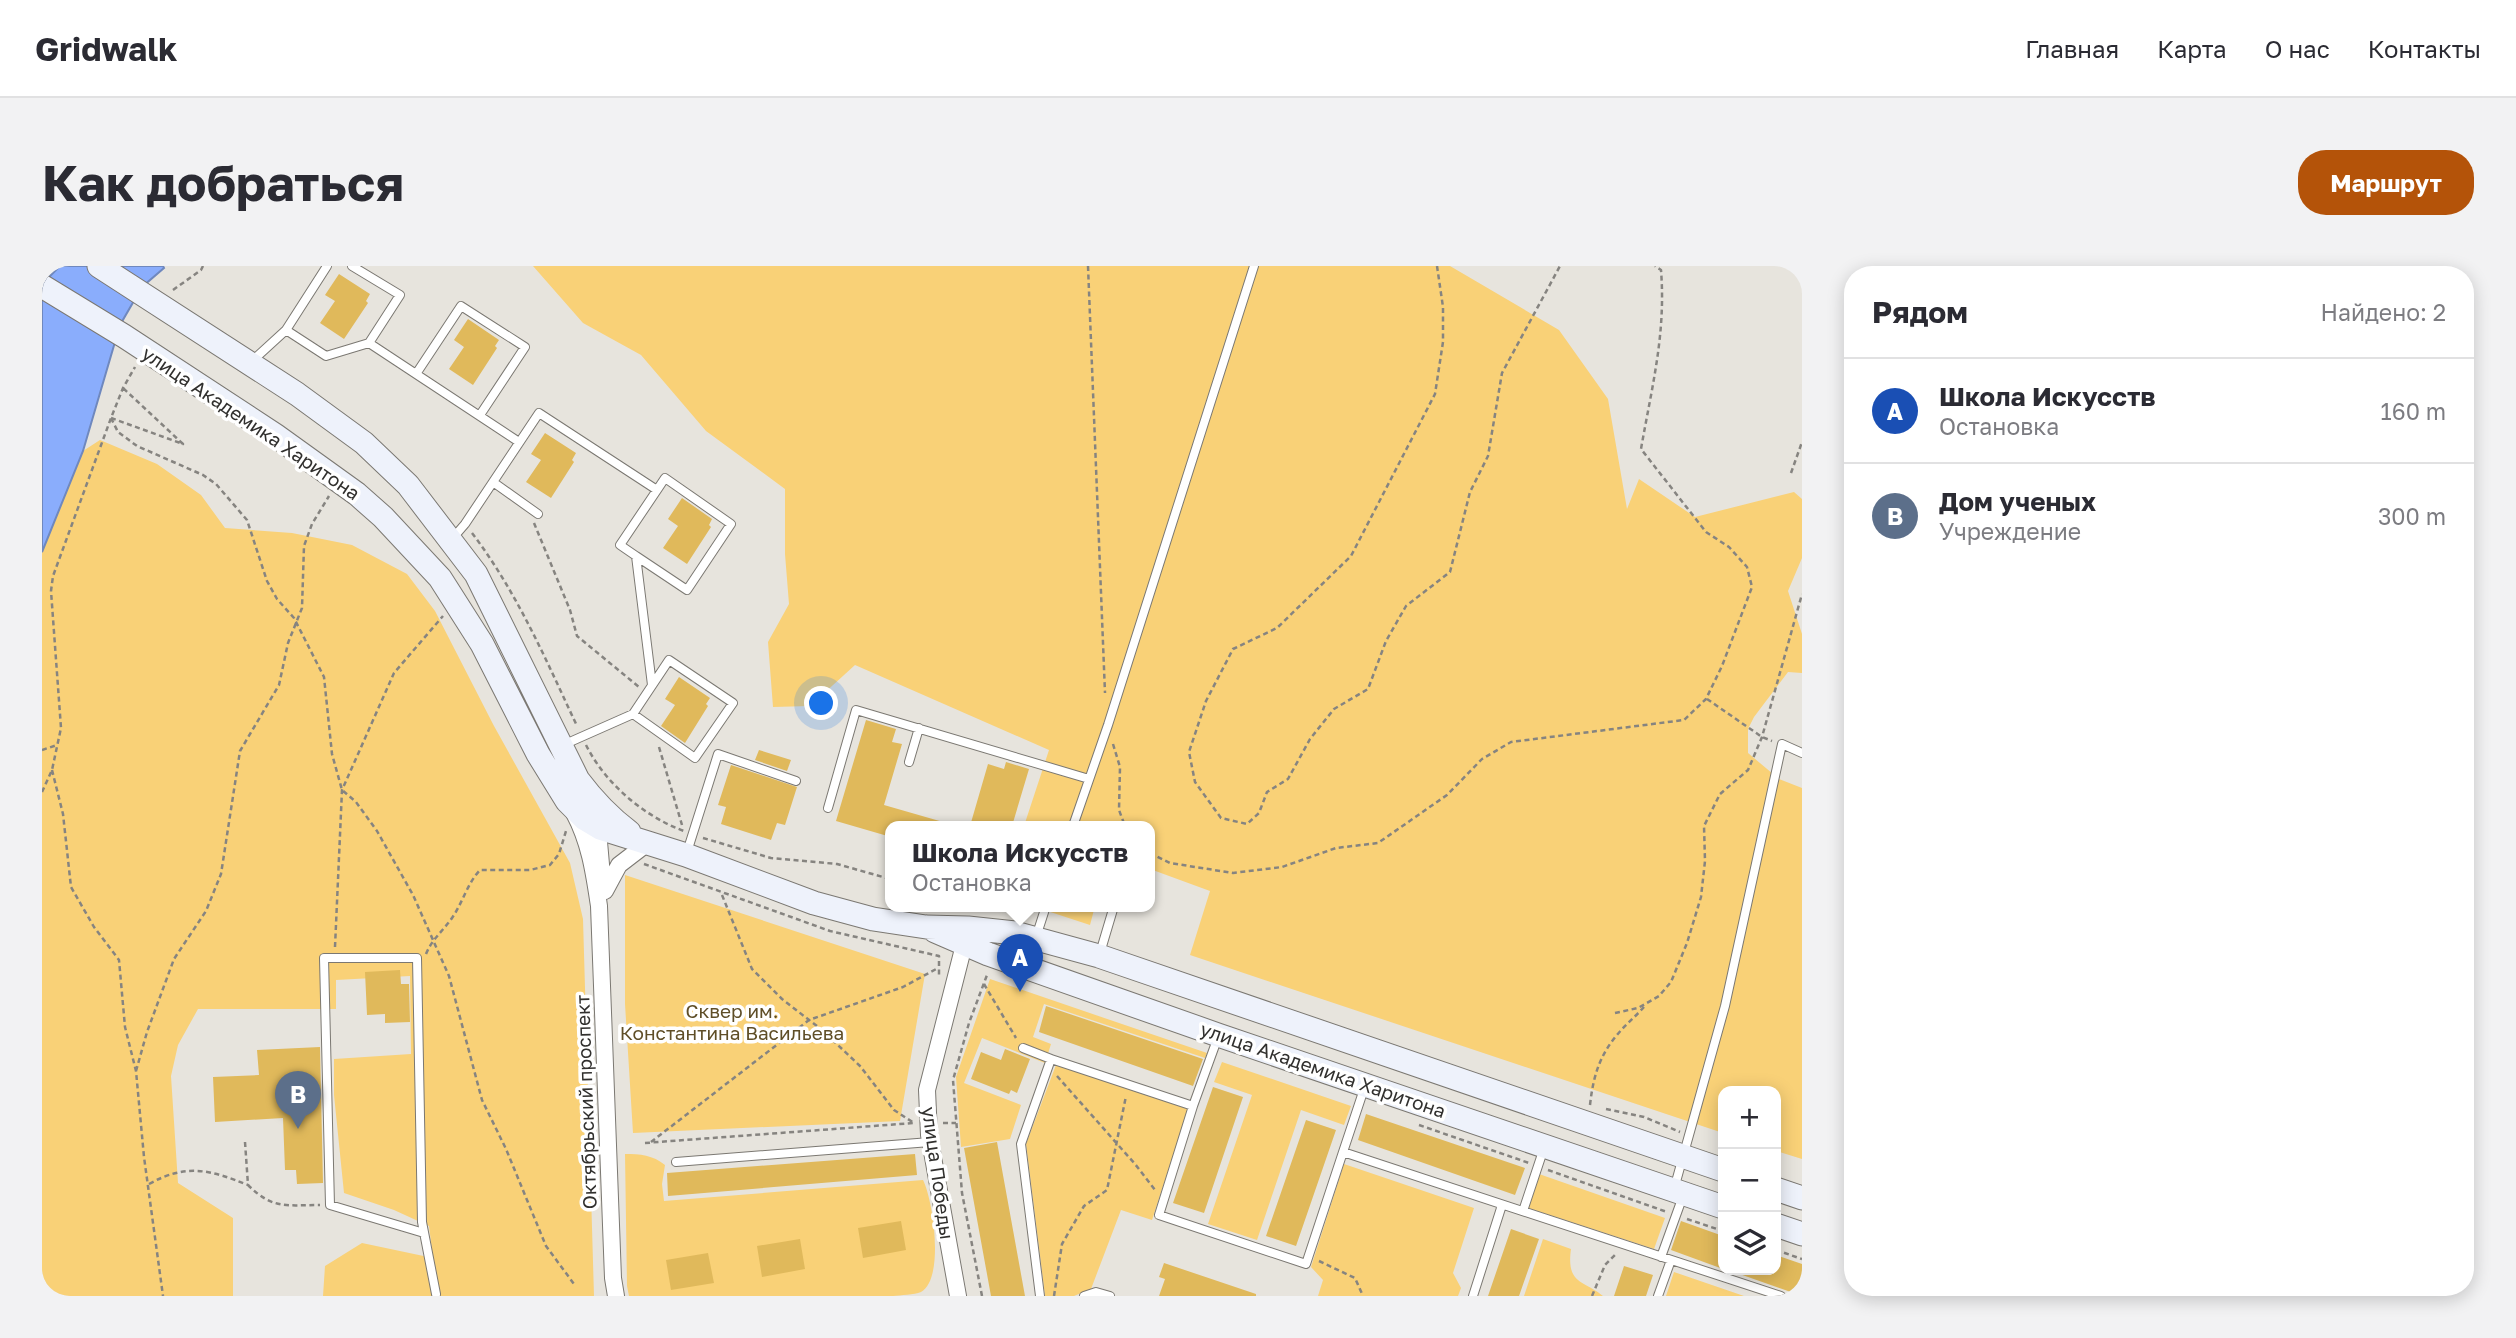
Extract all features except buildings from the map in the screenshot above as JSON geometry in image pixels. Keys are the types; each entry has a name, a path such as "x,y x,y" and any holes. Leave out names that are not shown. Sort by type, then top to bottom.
{"main road":[{"name":"улица Академика Харитона","path":"99,266 157,295 364,443 458,532 476,574 572,742 578,780 612,819 644,841"},
{"name":"улица Академика Харитона","path":"42,286 284,442 357,494 383,517 440,578 482,644 538,754 567,801 584,819 600,828 644,841 688,840 814,904 873,919 966,936 1218,1035 1718,1205"},
{"name":"улица Академика Харитона","path":"966,936 1036,937 1099,956 1718,1168"},
{"path":"1781,1191 1802,1198"},
{"path":"1781,1227 1802,1234"}],"street":[{"name":"Октябрьский проспект","path":"592,798 600,828 603,886 599,906"},
{"name":"Октябрьский проспект","path":"567,801 584,831 593,864 599,906 613,1278 616,1296"},
{"name":"Октябрьский проспект","path":"599,906 619,865 644,841"},
{"name":"улица Победы","path":"958,1296 930,1142 927,1090 966,936"}],"lane":[{"path":"250,363 286,330 327,266"},
{"path":"286,330 326,356 369,343 400,295 352,266"},
{"path":"1075,821 1108,725 1254,266"},
{"path":"416,374 461,306 525,347 480,415"},
{"path":"369,343 519,442"},
{"path":"458,532 539,413 657,490"},
{"path":"665,478 731,524 687,590 636,556 620,545 665,478"},
{"path":"492,482 538,514"},
{"path":"636,556 649,689"},
{"path":"572,742 632,714 669,660 733,703 695,758 632,714"},
{"path":"828,808 856,710 1089,779"},
{"path":"909,762 919,728"},
{"path":"1661,1257 1679,1191 1683,1157 1725,1006 1782,744 1802,752"},
{"path":"688,840 718,754 796,781"},
{"path":"1036,937 1044,912"},
{"path":"1099,956 1112,912"},
{"path":"424,1233 330,1205 324,958 417,958 422,1222 436,1294"},
{"path":"1218,1035 1159,1215 1306,1264 1365,1085"},
{"path":"1023,1048 1050,1062 1193,1107"},
{"path":"1040,1296 1021,1144 1050,1062"},
{"path":"676,1162 930,1142"},
{"path":"1523,1211 1545,1146"},
{"path":"1343,1152 1781,1296"},
{"path":"1473,1296 1502,1205"},
{"path":"1658,1296 1671,1260"},
{"path":"1084,1296 1096,1292 1110,1296"}],"path":[{"path":"157,295 201,270 203,266"},
{"path":"1088,266 1105,695"},
{"path":"1437,266 1443,307 1443,342 1435,394 1351,556 1277,628 1233,649 1206,701 1189,752 1195,782 1221,818 1247,824 1259,813 1267,792 1288,779 1310,739 1334,709 1368,690 1386,641 1406,606 1450,572 1470,492 1488,456 1502,373 1560,266"},
{"path":"1155,856 1170,863 1233,873 1282,867 1336,848 1378,842 1447,795 1482,760 1511,742 1684,720 1706,698 1752,587 1747,566 1729,547 1706,532 1642,449 1661,341 1661,270 1655,266"},
{"path":"42,792 52,770 61,728 52,576 123,388 140,360"},
{"path":"111,418 183,444 123,388"},
{"path":"111,418 118,432 137,446 203,475 223,491 247,520 267,581 277,599 296,622 324,677 332,754 342,790 334,958"},
{"path":"1791,473 1802,442"},
{"path":"136,1071 147,1032 174,959 206,911 221,874 240,751 279,685 288,643 302,608 304,547 312,524 331,492"},
{"path":"528,507 577,636 649,689"},
{"path":"458,532 496,564 527,619 572,742 608,780 688,840 771,858 837,864 885,877"},
{"path":"1615,1013 1646,1004 1659,996 1671,982 1702,897 1704,826 1720,794 1748,770 1762,737 1802,594"},
{"path":"342,790 394,673 448,611"},
{"path":"1706,698 1762,737 1782,744"},
{"path":"1108,725 1120,767 1119,810 1123,821"},
{"path":"653,728 688,840"},
{"path":"42,750 57,746"},
{"path":"52,770 63,814 71,887 94,927 119,960 125,1027 136,1071 163,1296"},
{"path":"342,790 356,802 377,831 413,895 449,976 482,1100 506,1149 546,1246 574,1284"},
{"path":"417,976 421,972 430,944 452,918 471,880 480,870 530,870 550,865 559,854 568,828"},
{"path":"645,1143 914,1123 894,1110 860,1066 752,970 722,893"},
{"path":"651,1142 809,1020 903,986 939,968"},
{"path":"982,1296 962,1193 953,1080 969,1023 988,974"},
{"path":"984,984 1023,1048"},
{"path":"1590,1105 1593,1081 1601,1057 1618,1033 1646,1004"},
{"path":"1050,1062 1164,1201"},
{"path":"1054,1296 1062,1244 1084,1206 1107,1191 1128,1085"},
{"path":"245,1142 248,1185"},
{"path":"148,1185 165,1175 205,1170 248,1185 260,1197 273,1204 330,1205"},
{"path":"1592,1296 1605,1265 1625,1245"},
{"path":"1781,1252 1802,1259"},
{"path":"1308,1257 1355,1278 1363,1296"}],"green space":[{"path":"533,266 1450,266 1559,330 1608,399 1627,509 1639,479 1695,517 1794,492 1802,499 1802,558 1788,591 1802,634 1802,673 1788,672 1754,717 1748,729 1748,753 1779,779 1802,788 1802,1159 1781,1153 1781,1086 1718,1086 1718,1131 1190,955 1210,891 1155,871 1155,821 1026,821 1049,750 855,665 810,706 773,707 768,642 789,604 785,554 785,489 706,431 641,355 583,323"},
{"path":"100,440 157,464 201,495 225,528 292,533 352,545 407,574 435,611 494,726 570,863 583,919 594,1296 323,1296 325,1266 362,1243 433,1258 429,1226 394,1210 344,1193 334,1095 334,1059 411,1054 410,976 336,980 336,1009 198,1009 178,1045 171,1076 178,1183 233,1218 233,1296 42,1296 42,552 83,451"},
{"name":"Сквер им. Константина Васильева","path":"625,875 925,974 900,1121 633,1133 625,1004"},
{"path":"1050,912 1093,912 1090,925"},
{"path":"990,979 1207,1053 1205,1058 1044,1004 1033,1037 1051,1044 1045,1063 982,1038 964,1083 1021,1105 1010,1139 961,1147 956,1077"},
{"path":"1222,1062 1351,1106 1344,1125 1301,1110 1257,1240 1208,1224 1252,1095 1214,1082"},
{"path":"1056,1065 1188,1109 1152,1220 1121,1210 1091,1289 1074,1296 1045,1296 1026,1144"},
{"path":"625,1154 646,1156 665,1165 662,1184 664,1201 923,1180 935,1238 933,1272 921,1292 893,1296 629,1296"},
{"path":"1344,1164 1474,1208 1453,1273 1461,1288 1458,1296 1318,1296 1323,1280 1311,1267"},
{"path":"1539,1174 1665,1218 1654,1249 1528,1208"},
{"path":"1543,1239 1571,1249 1570,1261 1574,1275 1603,1296 1524,1296"},
{"path":"1674,1272 1744,1296 1666,1296"}],"water":[{"path":"60,266 164,268 142,287 120,325 83,451 42,552 42,284"}],"place":[{"name":"Школа Искусств","path":"1020,992"},
{"name":"Дом ученых","path":"298,1129"}]}
